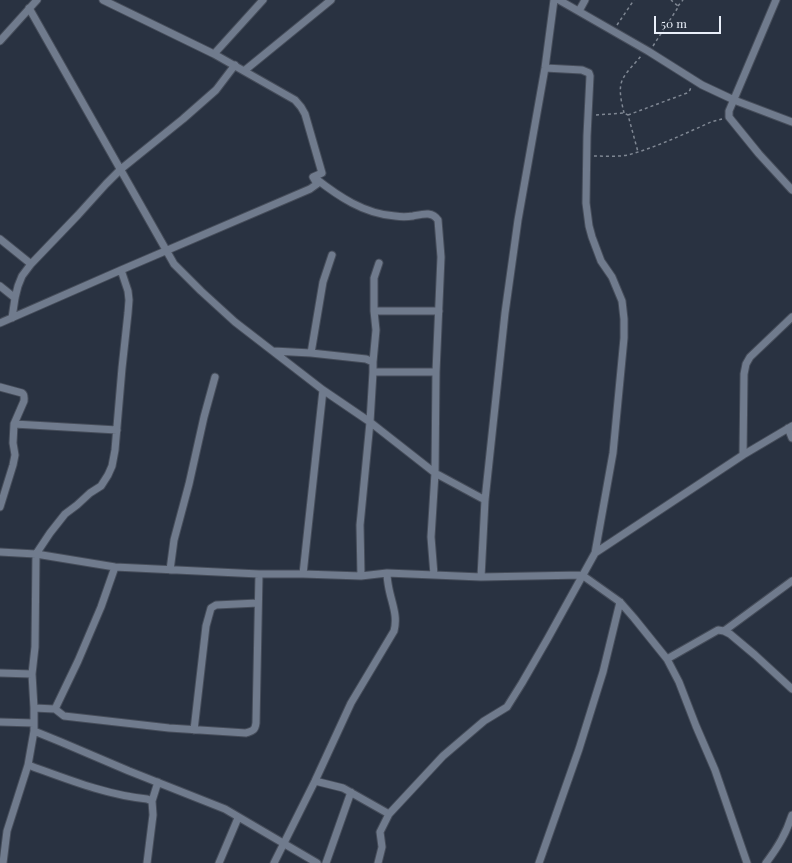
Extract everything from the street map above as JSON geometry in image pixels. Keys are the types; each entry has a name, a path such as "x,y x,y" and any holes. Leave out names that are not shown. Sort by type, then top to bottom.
{"street":[{"path":"0,41 37,0"},
{"path":"103,0 214,54 295,100 305,114 322,172 313,177"},
{"path":"214,54 263,0"},
{"path":"244,71 331,0"},
{"path":"481,577 485,500 505,313 517,228 545,68 554,0"},
{"path":"559,0 702,85 734,100 792,122"},
{"path":"579,11 585,0"},
{"path":"776,0 729,111 729,117 792,190"},
{"path":"30,8 174,264 235,322 322,390 370,422 435,473 485,500"},
{"path":"12,318 15,298 22,276 31,264 121,169 216,90 234,65"},
{"path":"378,863 382,847 380,832 389,814 443,756 484,721 507,707 548,638 595,553 612,453 624,338 624,319 622,301 592,237 586,203 590,76 589,73 582,70 545,68"},
{"path":"0,323 310,189 317,184 313,177"},
{"path":"313,177 333,192 355,205 378,214 412,216 426,213 436,216 438,220 441,257 436,372 435,473 431,537 434,575"},
{"path":"0,239 31,264"},
{"path":"311,353 322,282 332,255"},
{"path":"361,576 360,525 370,422 376,330 374,311 374,278 379,263"},
{"path":"3,863 7,831 28,765 34,732 32,674 35,647 36,554 65,514 90,493 101,486 112,466 115,450 129,300 128,291 121,270"},
{"path":"0,286 15,298"},
{"path":"374,311 439,311"},
{"path":"743,455 744,374 746,364 750,357 792,317"},
{"path":"272,351 311,353 366,359 373,362"},
{"path":"373,372 436,372"},
{"path":"170,570 174,540 215,377"},
{"path":"0,387 19,392 24,395 24,401 14,424 13,443 15,455 13,465 0,507"},
{"path":"303,574 322,390"},
{"path":"14,424 117,430"},
{"path":"595,553 743,455 790,427 792,438"},
{"path":"0,552 36,554 115,567 258,574 361,576 387,573 481,577 582,575 620,602 667,659 679,682 715,770 747,863"},
{"path":"55,709 78,661 101,607 115,567"},
{"path":"274,863 315,781 351,703 394,631 396,623 387,573"},
{"path":"34,708 55,709 64,716 169,728 246,733 251,732 255,728 258,574"},
{"path":"724,631 792,581"},
{"path":"539,863 579,749 603,672 620,602"},
{"path":"194,730 206,626 211,608 216,605 258,603"},
{"path":"667,659 718,630 724,631 730,634 755,655 792,689"},
{"path":"0,673 32,674"},
{"path":"0,722 34,723"},
{"path":"34,732 225,809 317,863"},
{"path":"28,765 111,793 152,801"},
{"path":"315,781 343,788 389,814"},
{"path":"147,863 153,815 152,801 158,782"},
{"path":"326,863 351,792"},
{"path":"766,863 784,837 792,815"},
{"path":"219,863 238,818"}],"path":[{"path":"613,31 634,0"},
{"path":"678,6 683,0"},
{"path":"588,116 624,113 628,115 687,93 690,90 692,79"},
{"path":"628,115 638,152"},
{"path":"587,156 627,155 638,152 711,122 729,117"}]}
